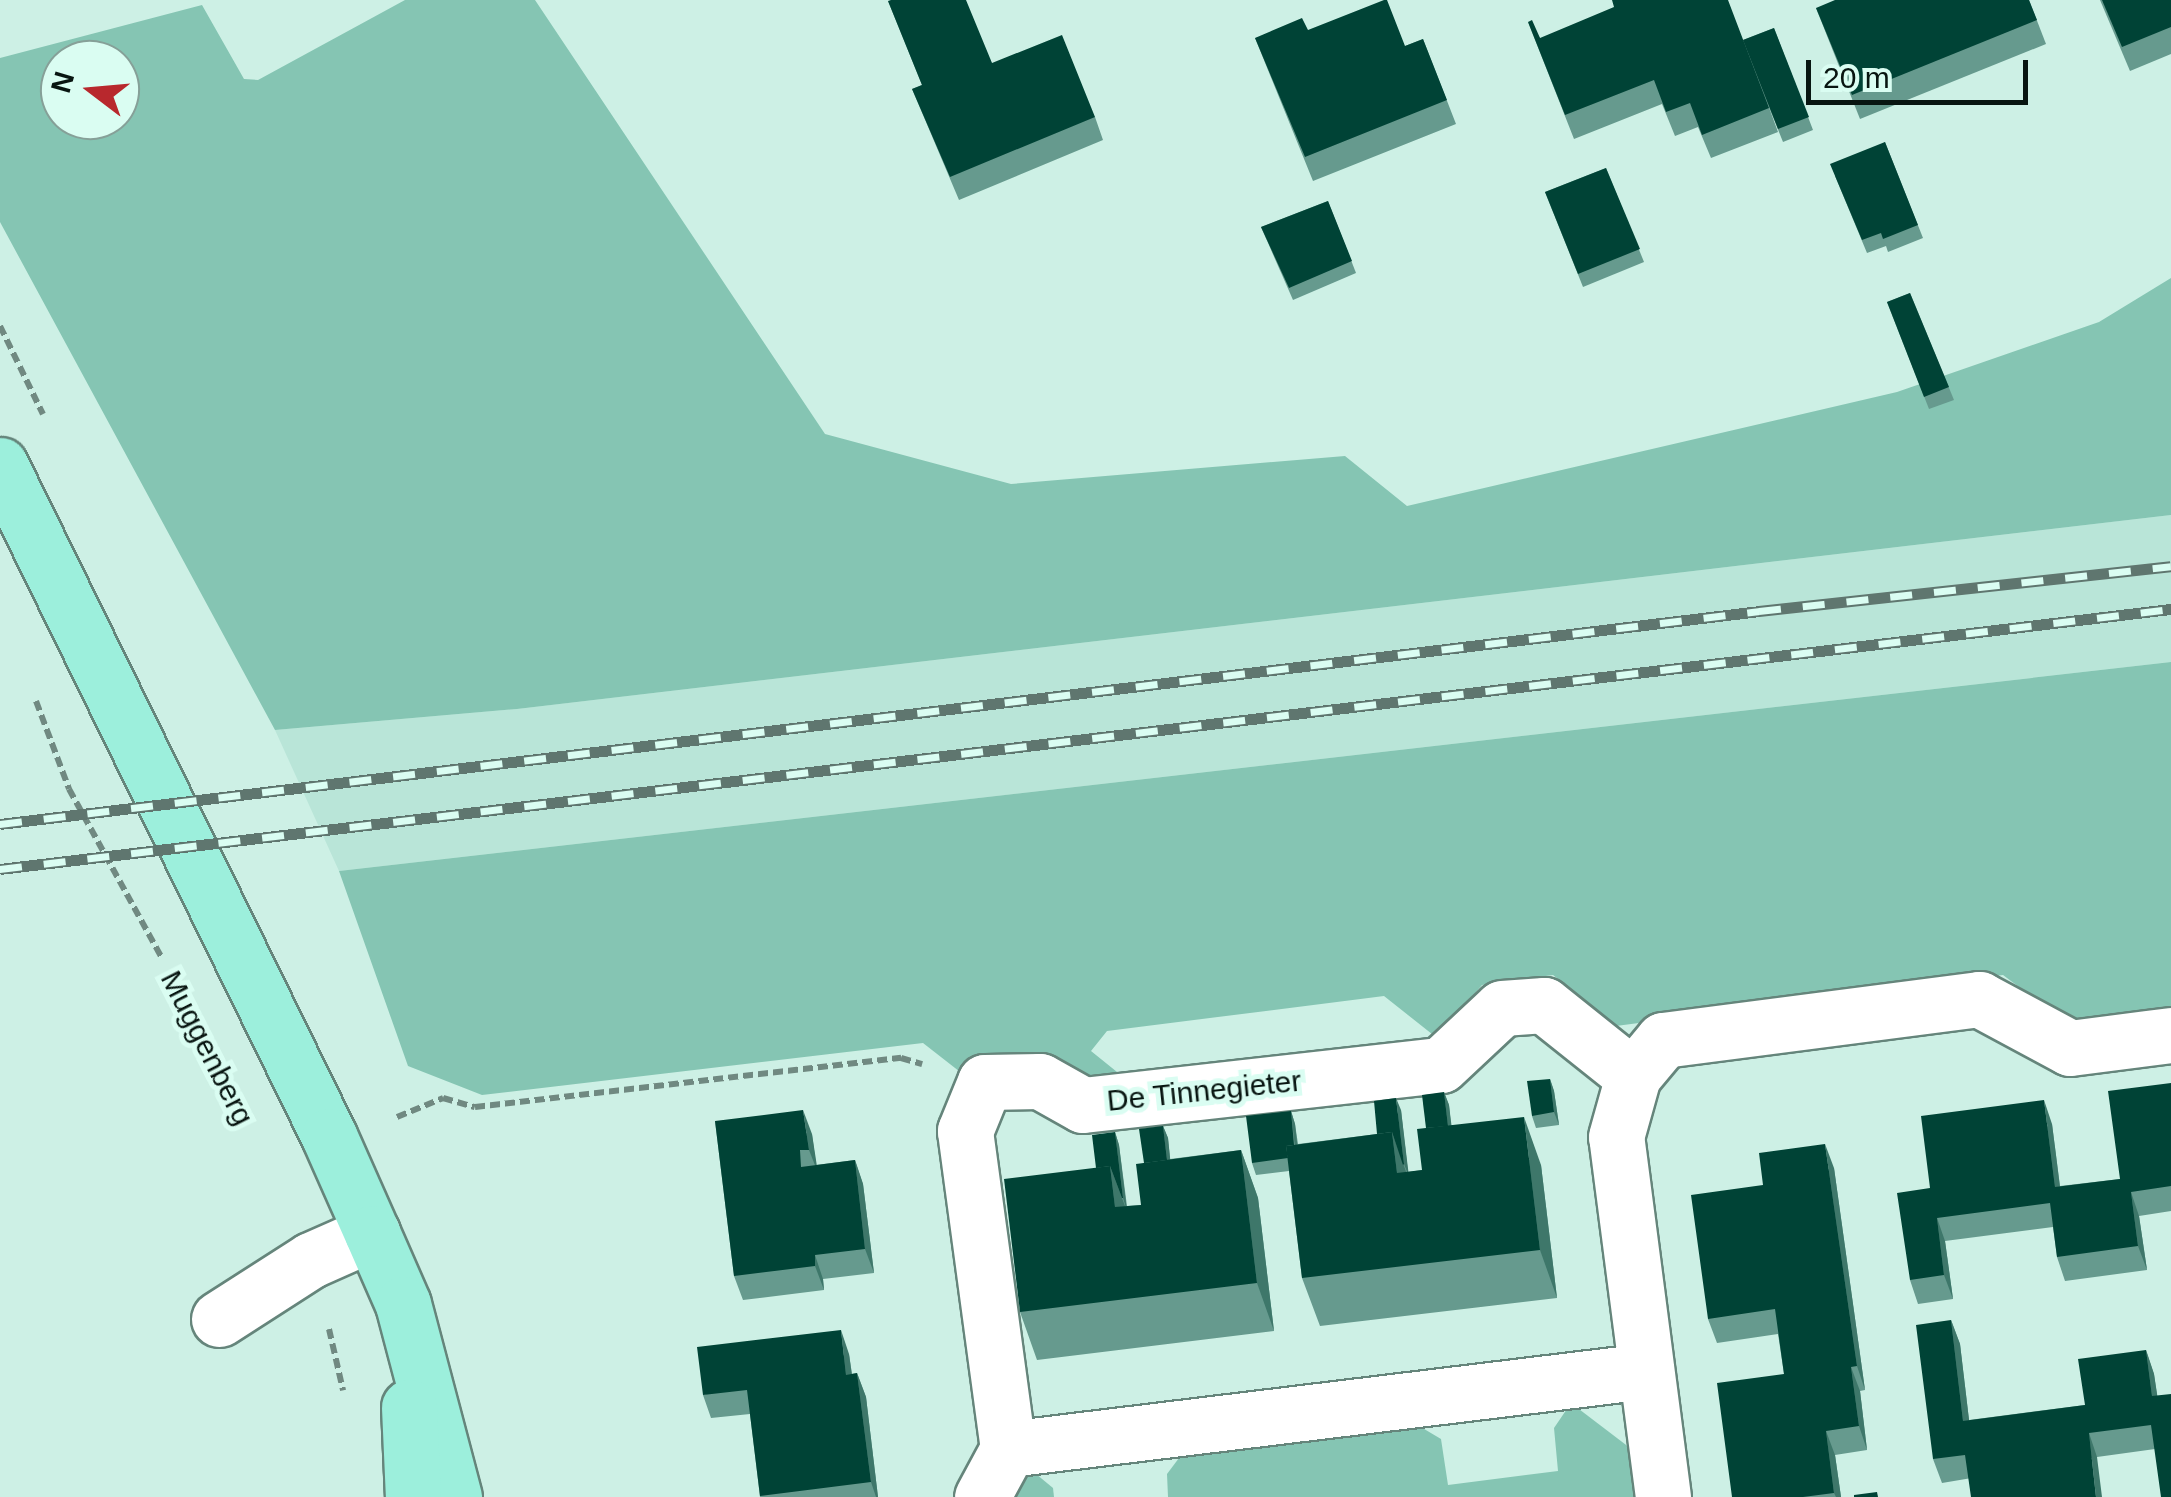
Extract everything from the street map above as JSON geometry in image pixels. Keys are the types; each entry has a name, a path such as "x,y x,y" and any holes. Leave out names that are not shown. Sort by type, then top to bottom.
{"main road":[{"path":"0,465 329,1136 372,1232 403,1304 454,1497"},
{"path":"403,1304 413,1497"}],"street":[{"path":"1664,1497 1616,1136 1634,1076 1663,1040 1979,999 2070,1048 2171,1035"},
{"name":"De Tinnegieter","path":"985,1082 1040,1081 1083,1104 1441,1064 1502,1008 1544,1005 1634,1076"},
{"path":"982,1497 1008,1449 965,1131 985,1082"},
{"path":"220,1319 311,1260 372,1232"},
{"path":"1008,1449 1646,1370"}],"path":[{"name":"Muggenberg","path":"34,696 69,789 166,965"},
{"path":"397,1116 442,1098 475,1107 901,1058 985,1082"},
{"path":"311,1260 346,1409"}],"shaded area":[{"path":"405,0 535,0 825,434 1011,484 1345,456 1407,506 1897,392 2099,322 2171,278 2171,515 517,709 275,730 0,222 0,58 40,48 40,140 140,140 140,40 69,40 202,5 244,79 258,80"},
{"path":"2171,515 2171,662 339,871 275,730 517,709"},
{"path":"2171,662 2171,1012 2070,1025 2003,975 1616,1026 1553,975 1482,985 1437,1038 1384,996 1107,1031 1091,1051 1122,1076 1082,1080 964,1075 923,1043 482,1095 408,1066 339,871"},
{"path":"1571,1403 1634,1451 1640,1497 1168,1497 1167,1474 1185,1450 1414,1423 1441,1439 1448,1485 1558,1471 1554,1428"},
{"path":"1030,1469 1053,1488 1054,1497 1005,1497"}],"building":[{"path":"966,0 992,63 1062,35 1095,117 950,177 912,89 922,85 888,1"},
{"path":"1384,0 1405,46 1423,39 1447,100 1305,157 1255,38 1302,18 1308,30"},
{"path":"1612,0 1728,0 1769,108 1702,135 1690,103 1666,112 1654,80 1565,115 1528,22 1532,20 1540,38 1614,7"},
{"path":"1835,0 2029,0 2037,20 1852,95 1816,8"},
{"path":"2102,0 2171,0 2171,27 2122,47"},
{"path":"1774,28 1809,117 1778,129 1743,40"},
{"path":"1885,142 1918,225 1883,239 1881,233 1862,240 1830,164"},
{"path":"1606,168 1640,249 1578,274 1545,192"},
{"path":"1328,201 1352,261 1289,288 1261,227"},
{"path":"1910,293 1949,387 1924,397 1887,302"},
{"path":"1550,1079 1554,1112 1532,1116 1527,1081"},
{"path":"2171,1083 2171,1186 2131,1192 2138,1246 2057,1257 2050,1203 1937,1218 1944,1275 1910,1280 1897,1193 1930,1188 1921,1116 2044,1100 2055,1187 2120,1179 2108,1091"},
{"path":"1444,1092 1448,1126 1426,1128 1422,1095"},
{"path":"1396,1098 1403,1165 1392,1132 1377,1134 1374,1101"},
{"path":"803,1110 809,1150 800,1150 801,1167 855,1160 865,1249 815,1255 815,1266 734,1276 715,1121"},
{"path":"1291,1111 1294,1145 1286,1146 1288,1158 1252,1163 1246,1116"},
{"path":"1524,1117 1540,1250 1302,1278 1286,1146 1392,1132 1397,1173 1422,1170 1417,1129"},
{"path":"1163,1126 1167,1160 1144,1163 1139,1129"},
{"path":"1115,1132 1123,1198 1110,1166 1096,1168 1092,1135"},
{"path":"1825,1144 1857,1366 1851,1367 1859,1426 1826,1431 1834,1493 1732,1497 1717,1383 1784,1374 1775,1309 1708,1319 1691,1195 1763,1185 1759,1153"},
{"path":"1241,1150 1257,1283 1020,1312 1004,1179 1110,1166 1115,1207 1141,1205 1136,1164"},
{"path":"1951,1320 1963,1421 2085,1405 2078,1359 2146,1350 2152,1396 2171,1394 2171,1497 2161,1497 2151,1425 2089,1433 2096,1497 1971,1497 1965,1455 1933,1459 1916,1325"},
{"path":"841,1330 846,1375 857,1373 871,1482 760,1496 747,1390 703,1395 697,1347"},
{"path":"1877,1492 1878,1497 1854,1497 1854,1495"}],"railway":[{"path":"0,824 1759,611 2171,566"},
{"path":"0,869 2171,609"}]}
